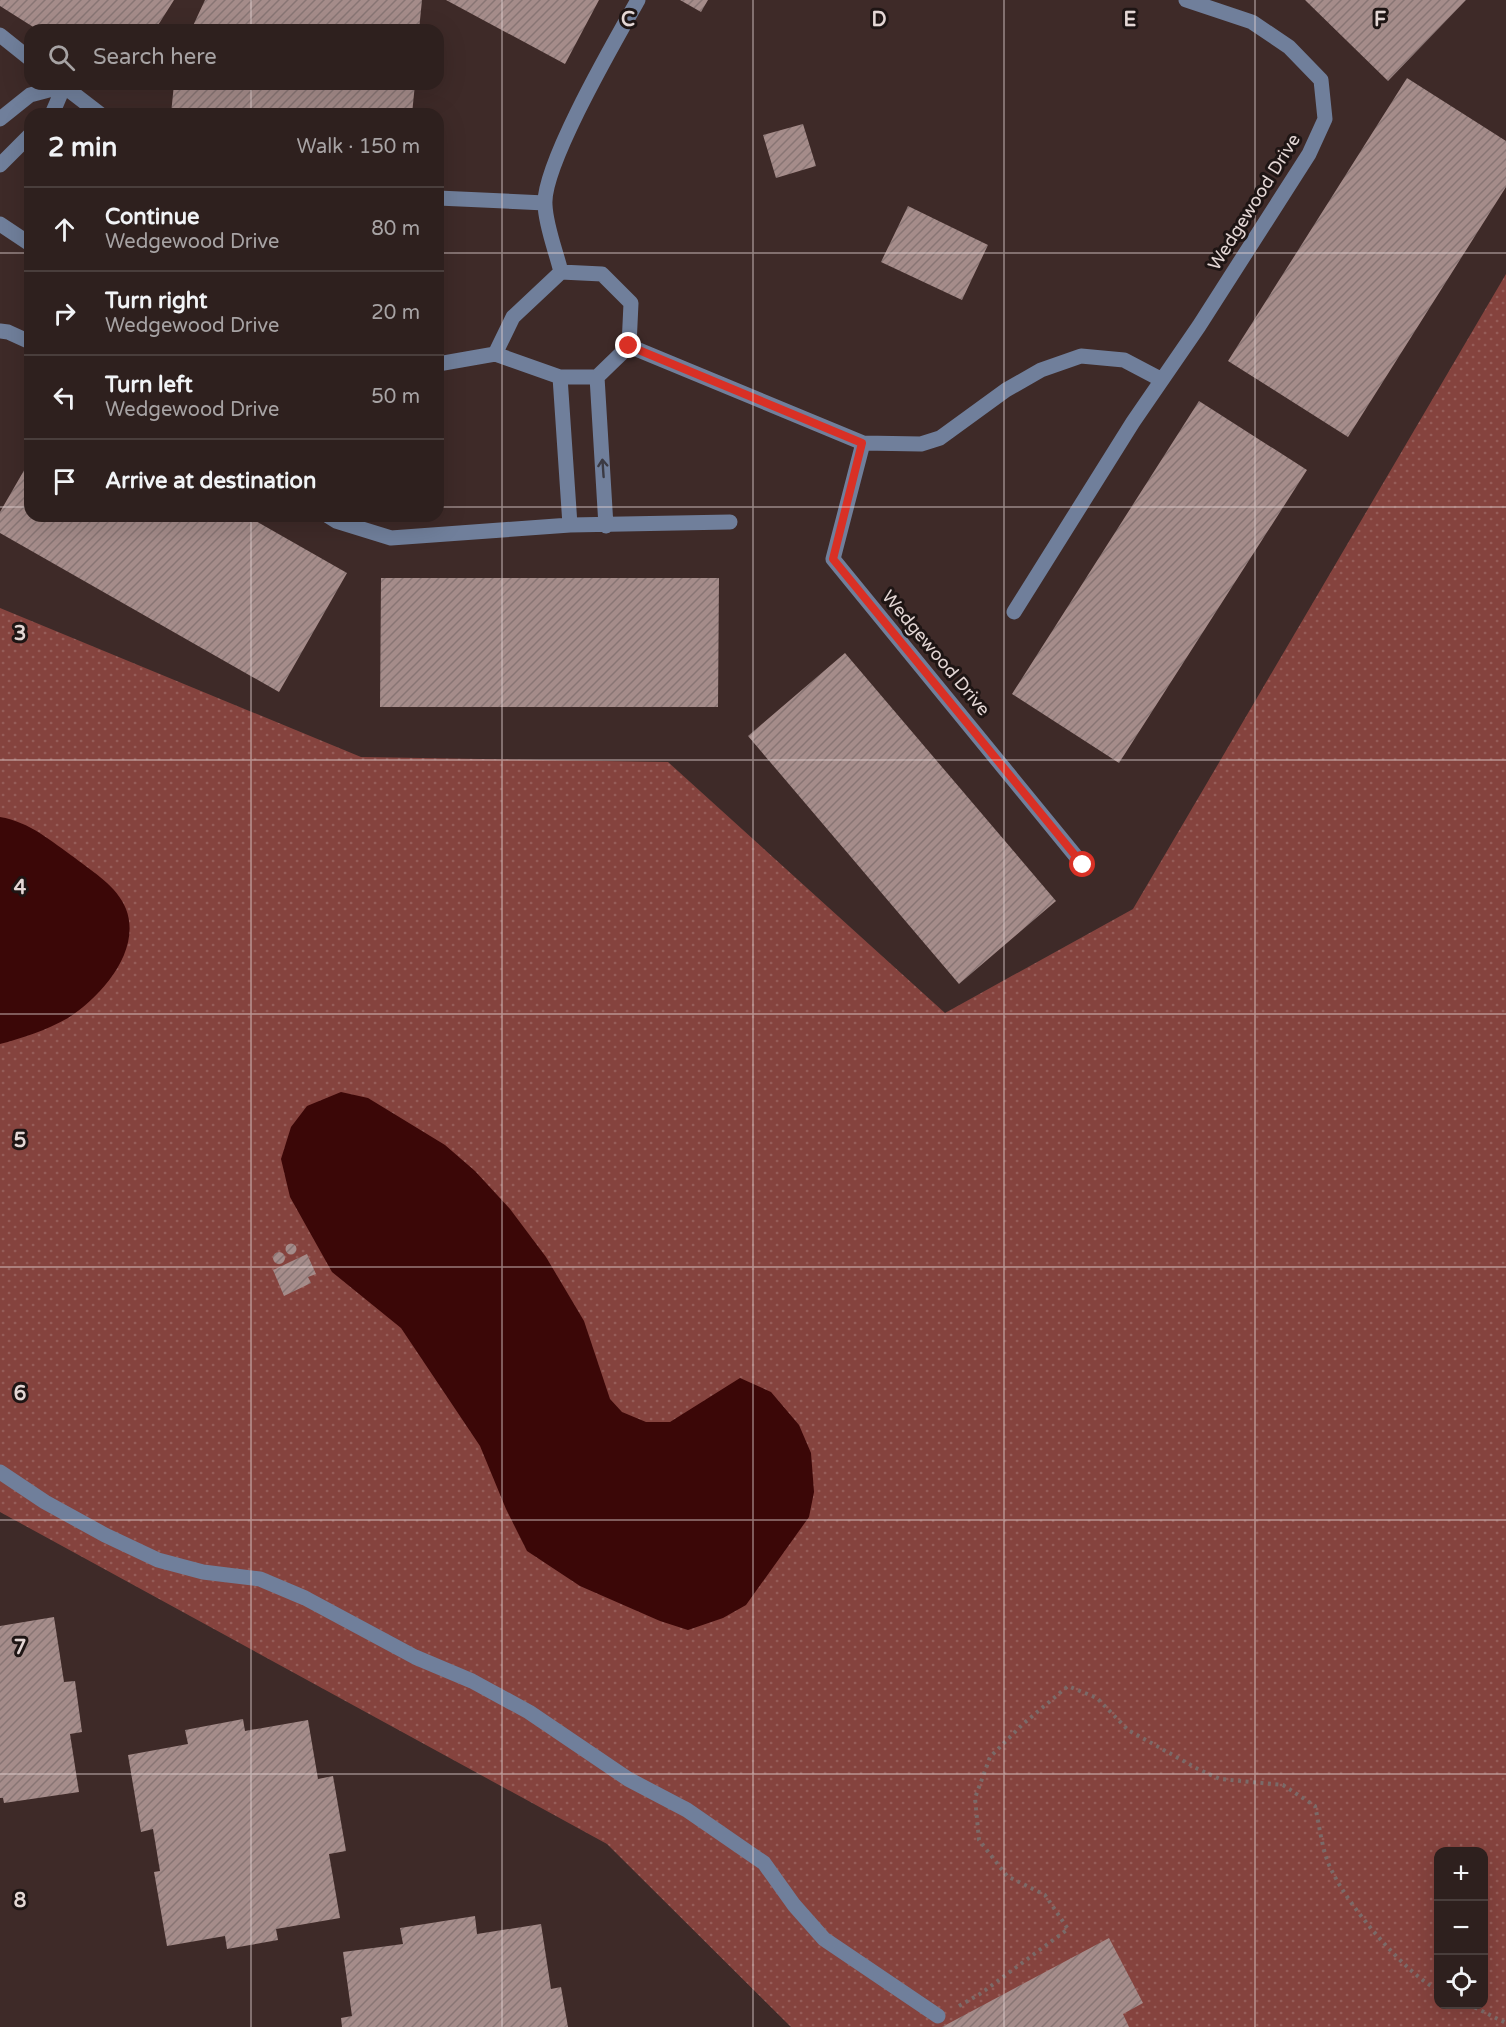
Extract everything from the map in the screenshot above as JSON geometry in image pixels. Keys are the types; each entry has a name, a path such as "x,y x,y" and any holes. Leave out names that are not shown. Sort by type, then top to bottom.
{"street":[{"path":"561,272 544,203 554,165 580,108 638,0"},
{"name":"Wedgewood Drive","path":"1014,612 1309,154 1325,119 1321,80 1289,47 1252,22 1186,0"},
{"path":"0,35 24,54"},
{"path":"0,119 30,95 46,90"},
{"path":"54,108 60,90"},
{"path":"69,90 92,108"},
{"path":"0,165 24,141"},
{"path":"444,198 544,203"},
{"path":"0,224 24,240"},
{"path":"444,363 495,354 560,378 597,377 629,346 631,303 602,274 561,272 513,317 495,354"},
{"path":"0,332 8,332 24,339"},
{"path":"629,346 862,443 921,444 940,438 1006,390 1041,370 1081,356 1124,360 1162,380"},
{"path":"597,377 606,526"},
{"path":"560,378 570,525"},
{"name":"Wedgewood Drive","path":"862,443 833,559 1083,865"},
{"path":"339,522 391,538 570,525 730,522"},
{"path":"0,1472 45,1502 95,1530 158,1560 203,1572 260,1579 305,1598 415,1657 472,1681 529,1712 628,1779 687,1810 764,1863 794,1905 824,1939 938,2016"}],"path":[{"path":"938,2016 980,1994 1068,1929 1045,1895 1007,1876 979,1840 975,1798 990,1758 1023,1724 1068,1686 1097,1698 1128,1730 1198,1769 1221,1779 1283,1785 1315,1806 1332,1872 1348,1899 1396,1956 1425,1983 1434,1988"},
{"path":"1478,2009 1506,2023"}],"shaded area":[{"path":"1506,274 1506,2027 791,2027 607,1844 0,1512 0,608 361,757 668,762 945,1013 1133,909"},
{"path":"0,817 21,823 40,833 104,880 122,901 129,925 128,941 123,956 105,985 93,998 81,1009 60,1022 0,1044"},
{"path":"341,1092 368,1098 445,1145 475,1171 510,1209 546,1257 584,1321 610,1399 622,1412 646,1422 670,1422 740,1378 771,1392 799,1425 811,1453 814,1492 809,1517 746,1605 723,1618 688,1630 660,1621 580,1586 527,1551 506,1509 480,1446 401,1328 332,1272 290,1197 281,1159 291,1127 307,1106"}],"building":[{"path":"0,0 174,0 159,24 28,24 0,6"},
{"path":"205,0 422,0 420,24 194,24"},
{"path":"446,0 599,0 565,64"},
{"path":"680,0 708,0 701,12"},
{"path":"1305,0 1466,0 1388,81"},
{"path":"1407,78 1506,141 1506,187 1348,437 1228,361"},
{"path":"173,90 414,90 413,108 172,108"},
{"path":"803,124 816,166 776,178 763,135"},
{"path":"908,206 988,245 962,300 881,262"},
{"path":"1199,401 1307,470 1119,763 1012,694"},
{"path":"24,470 24,522 258,522 347,573 279,692 0,533 0,512"},
{"path":"381,578 719,578 718,707 380,707"},
{"path":"845,653 1056,901 959,984 748,736"},
{"path":"291,1244 295,1245 295,1253 291,1254 287,1253 286,1249 287,1245"},
{"path":"279,1252 285,1258 279,1264 273,1258"},
{"path":"307,1254 316,1274 308,1277 311,1283 284,1296 273,1270"},
{"path":"54,1617 64,1682 75,1681 82,1732 70,1734 79,1792 4,1803 3,1798 0,1798 0,1626"},
{"path":"243,1719 245,1731 308,1720 318,1779 333,1776 346,1851 329,1854 340,1918 276,1929 278,1940 227,1949 225,1936 167,1946 154,1872 160,1871 153,1829 141,1832 128,1755 188,1744 185,1730"},
{"path":"475,1916 477,1934 541,1924 551,1989 561,1987 568,2027 342,2027 341,2018 352,2016 343,1952 403,1944 400,1928"},
{"path":"1109,1938 1143,2003 1123,2014 1129,2027 942,2027"}],"route":[{"path":"629,346 862,443 833,559 1015,778 1083,865"}]}
